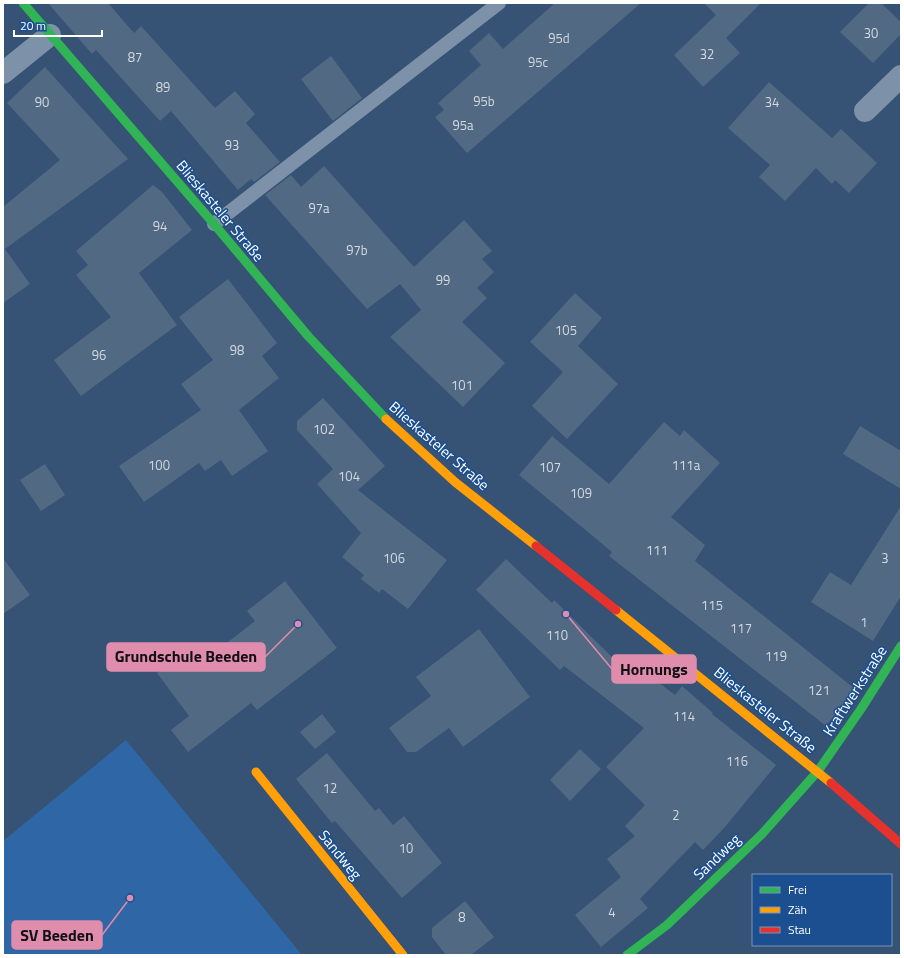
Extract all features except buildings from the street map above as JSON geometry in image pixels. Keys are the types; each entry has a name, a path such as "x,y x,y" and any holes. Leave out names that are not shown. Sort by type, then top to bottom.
{"street":[{"name":"Blieskasteler Straße","path":"23,3 214,224 308,336 384,418 455,482 818,771 901,844"},
{"path":"3,73 50,35"},
{"path":"865,111 901,76"},
{"name":"Kraftwerkstraße","path":"818,771 861,710 901,646"},
{"name":"Sandweg","path":"627,955 667,925 762,834 818,771"},
{"name":"Sandweg","path":"256,772 403,955"}],"lane":[{"path":"214,224 499,3"}],"shaded area":[{"path":"126,740 302,955 3,955 3,841"}],"traffic: fast":[{"path":"23,3 214,224 308,336 386,419"},
{"path":"627,955 667,925 762,834 818,771 861,709 901,646"}],"traffic: slow":[{"path":"386,419 455,482 536,546"},
{"path":"616,610 831,783"},
{"path":"256,772 403,955"}],"traffic: jam":[{"path":"536,546 616,610"},
{"path":"831,783 901,844"}],"place":[{"name":"Hornungs","path":"566,614"},
{"name":"Grundschule Beeden","path":"298,624"},
{"name":"SV Beeden","path":"130,898"}]}
